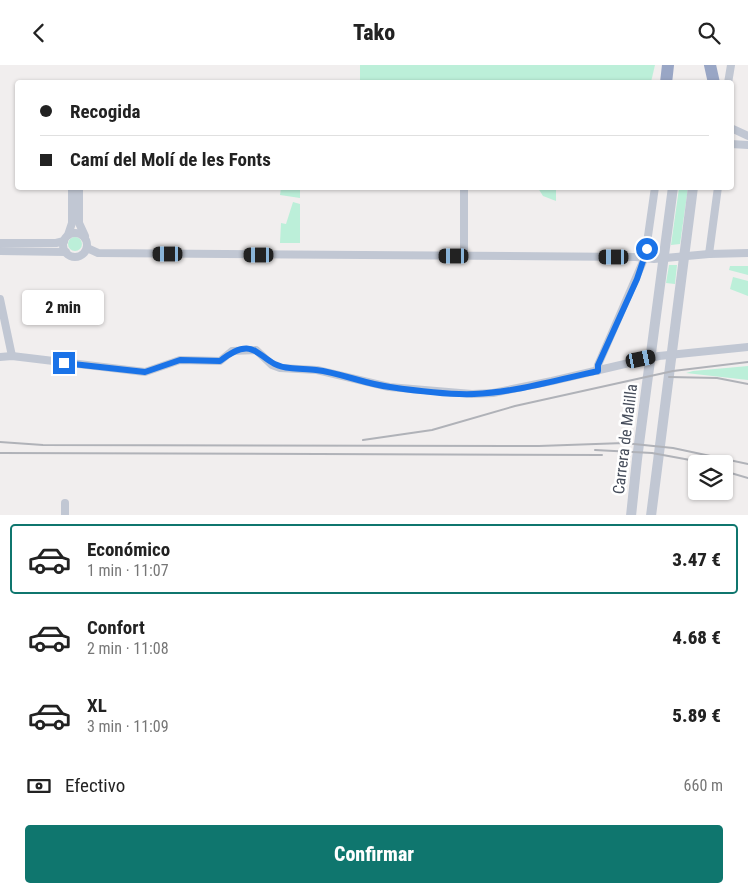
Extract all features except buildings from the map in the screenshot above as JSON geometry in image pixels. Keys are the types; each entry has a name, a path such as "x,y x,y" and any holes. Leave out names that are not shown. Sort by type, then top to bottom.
{"highway":[{"path":"666,80 668,65"},
{"path":"710,65 713,80"}],"street":[{"path":"728,80 730,65"},
{"path":"734,130 748,136"},
{"path":"734,145 748,145"},
{"path":"66,252 66,238 72,223 72,190"},
{"path":"0,251 66,252 77,257 84,253 87,248 86,238 79,223 79,190"},
{"path":"464,190 464,256"},
{"path":"598,371 598,365 646,257 655,190"},
{"name":"Carrera de Malilla","path":"632,510 673,190"},
{"name":"Carrera de Malilla","path":"651,510 694,190"},
{"path":"709,254 718,190"},
{"path":"0,243 56,243 79,233 86,238"},
{"path":"87,248 98,253 677,258 709,254 748,253"},
{"path":"0,299 12,356"},
{"path":"0,357 12,356 145,372 180,360 220,361 232,351 250,349 262,354 272,365 280,368 317,370 389,387 472,394 512,389 598,371 659,355 748,347"},
{"path":"65,503 65,515"}],"green space":[{"path":"360,65 655,65 651,80 360,80"},
{"path":"281,190 300,190 300,198 280,195"},
{"path":"539,190 556,190 556,201 543,196"},
{"path":"679,190 688,190 680,244 671,245"},
{"path":"293,202 300,204 300,243 280,243 281,223 286,224"},
{"path":"72,237 78,237 82,244 78,251 72,251 68,247 68,241"},
{"path":"669,265 677,265 675,284 666,283"},
{"path":"730,266 748,266 748,275 729,270"},
{"path":"733,277 748,281 748,296 730,289"},
{"path":"748,366 748,380 686,373 693,371"}],"railway":[{"path":"363,440 432,430 515,406 673,371 748,362"},
{"path":"669,377 717,378 748,384"},
{"path":"0,442 43,445 539,446 624,443 673,448 748,464"},
{"path":"595,450 652,453 688,460"},
{"path":"0,453 602,455"},
{"path":"733,474 748,478"}],"route":[{"path":"64,363 145,372 180,360 220,361 232,351 244,349 256,350 272,365 280,368 317,370 389,387 472,394 493,393 598,371 598,365 637,279 646,257 647,249"}]}
